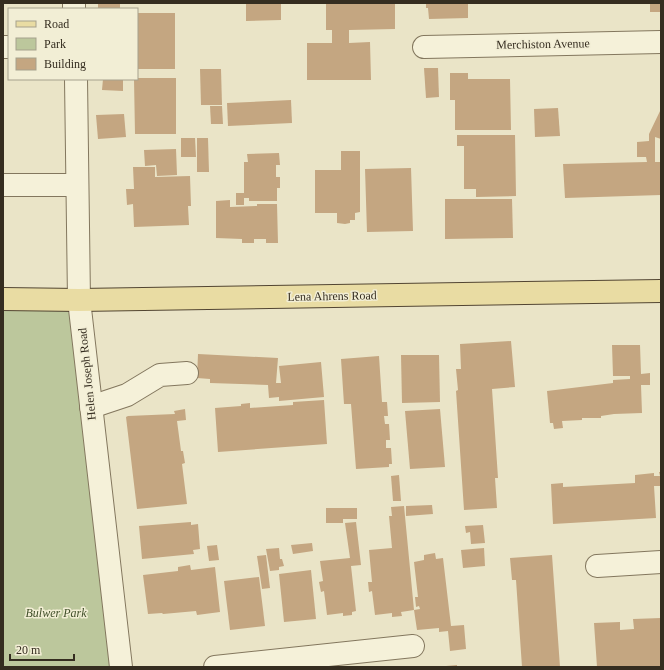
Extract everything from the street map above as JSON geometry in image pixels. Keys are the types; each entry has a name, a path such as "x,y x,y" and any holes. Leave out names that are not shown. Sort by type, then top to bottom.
{"main road":[{"name":"Lena Ahrens Road","path":"3,300 661,291"}],"street":[{"name":"Merchiston Avenue","path":"424,47 661,42"},
{"name":"Helen Joseph Road","path":"76,80 79,300 121,667"},
{"path":"3,185 77,185"},
{"path":"91,407 127,395 160,375 187,373"},
{"path":"597,566 661,562"},
{"path":"215,667 413,646"}],"green space":[{"name":"Bulwer Park","path":"3,303 77,303 115,667 3,667"}],"building":[{"path":"98,3 120,3 120,8 98,8"},
{"path":"246,3 281,3 281,20 246,21"},
{"path":"326,3 395,3 395,29 349,30 349,43 370,42 371,80 307,80 307,43 332,43 332,30 326,30"},
{"path":"426,3 468,3 468,18 429,19"},
{"path":"650,3 661,3 661,12 650,12"},
{"path":"138,13 175,13 175,69 138,69"},
{"path":"424,68 438,68 439,97 426,98"},
{"path":"200,69 221,69 222,105 201,105"},
{"path":"450,73 468,73 468,79 510,79 511,130 455,130 455,100 450,100"},
{"path":"138,78 176,78 176,134 135,134 134,80 138,80"},
{"path":"103,80 123,80 123,91 102,90"},
{"path":"291,100 292,123 228,126 227,103"},
{"path":"210,106 222,106 223,124 211,124"},
{"path":"558,108 560,136 535,137 534,109"},
{"path":"661,109 661,139 655,137 655,162 661,162 661,195 565,198 563,164 647,162 646,157 637,157 637,142 649,141 649,134"},
{"path":"124,114 126,137 98,139 96,115"},
{"path":"457,135 515,135 516,196 476,197 476,189 464,189 464,146 457,146"},
{"path":"181,138 195,138 196,157 181,157"},
{"path":"197,138 208,138 209,172 197,172"},
{"path":"176,149 177,175 157,176 156,165 145,166 144,150"},
{"path":"341,151 360,151 360,212 355,213 355,220 350,220 350,223 345,224 337,223 337,213 315,213 315,170 341,170"},
{"path":"279,153 280,165 276,165 276,177 280,177 280,188 277,188 277,201 249,201 249,198 244,198 244,205 236,205 236,193 244,193 244,162 248,162 247,154"},
{"path":"133,167 155,167 155,177 190,176 191,206 188,206 189,225 134,227 133,204 127,205 126,189 134,189"},
{"path":"411,168 413,231 367,232 365,169"},
{"path":"445,199 512,199 513,238 445,239"},
{"path":"230,200 230,207 257,206 257,204 277,204 278,243 266,243 266,239 254,239 254,243 242,243 242,239 216,238 216,201"},
{"path":"511,341 515,387 492,389 498,478 495,478 497,508 464,510 456,391 458,390 456,369 461,369 460,344"},
{"path":"612,345 640,345 641,374 650,373 650,385 641,385 642,413 614,414 601,416 601,418 582,418 582,420 562,421 563,428 554,429 553,423 550,423 547,391 613,383 613,380 630,379 630,376 613,376"},
{"path":"198,354 278,358 276,383 281,383 279,366 321,362 324,397 279,401 279,397 269,398 268,385 210,383 210,379 197,378"},
{"path":"401,355 439,355 440,402 402,403"},
{"path":"379,356 382,402 387,402 388,416 384,416 385,424 389,424 390,440 386,440 386,448 391,448 392,464 389,464 389,467 356,469 351,404 344,404 341,359"},
{"path":"324,400 327,444 218,452 215,408 241,406 241,404 250,403 250,408 293,405 293,402"},
{"path":"185,409 186,420 177,421 181,451 183,451 185,463 182,464 187,504 137,509 126,417 175,414 174,411"},
{"path":"440,409 445,467 410,469 405,411"},
{"path":"659,472 661,472 661,486 654,486 656,518 553,524 551,484 563,483 563,487 635,483 635,475 654,473 654,476 660,476"},
{"path":"399,475 401,501 393,501 391,476"},
{"path":"432,505 433,514 406,516 406,506"},
{"path":"404,506 414,610 401,612 402,616 392,617 392,613 375,615 372,591 369,592 368,582 372,582 369,550 392,548 389,516 392,516 391,507"},
{"path":"326,508 357,508 357,519 343,519 343,523 326,523"},
{"path":"191,522 191,525 198,524 200,549 193,550 194,554 142,559 139,526"},
{"path":"356,522 361,565 351,566 356,611 352,612 352,615 343,616 343,613 327,615 324,591 321,592 319,582 323,581 320,561 350,558 345,523"},
{"path":"483,525 485,543 471,544 470,532 466,533 465,526"},
{"path":"312,543 313,551 293,554 291,545"},
{"path":"217,545 219,560 209,561 207,546"},
{"path":"279,548 280,559 282,559 284,566 279,567 279,570 270,571 266,549"},
{"path":"484,548 485,566 463,568 461,550"},
{"path":"435,553 436,559 443,558 451,626 464,625 466,649 450,651 448,631 439,632 439,628 417,630 414,610 420,609 419,606 416,607 415,597 418,597 414,562 424,560 424,555"},
{"path":"266,555 270,588 262,589 257,556"},
{"path":"552,555 560,667 522,667 516,580 512,580 510,558"},
{"path":"190,565 191,570 215,567 220,612 197,615 196,611 148,614 143,575 178,571 178,567"},
{"path":"311,570 316,619 284,622 279,574"},
{"path":"259,577 265,626 230,630 224,581"},
{"path":"661,618 661,667 597,667 594,623 620,622 620,630 634,629 633,619"},
{"path":"457,665 457,667 446,667 446,666"}]}
